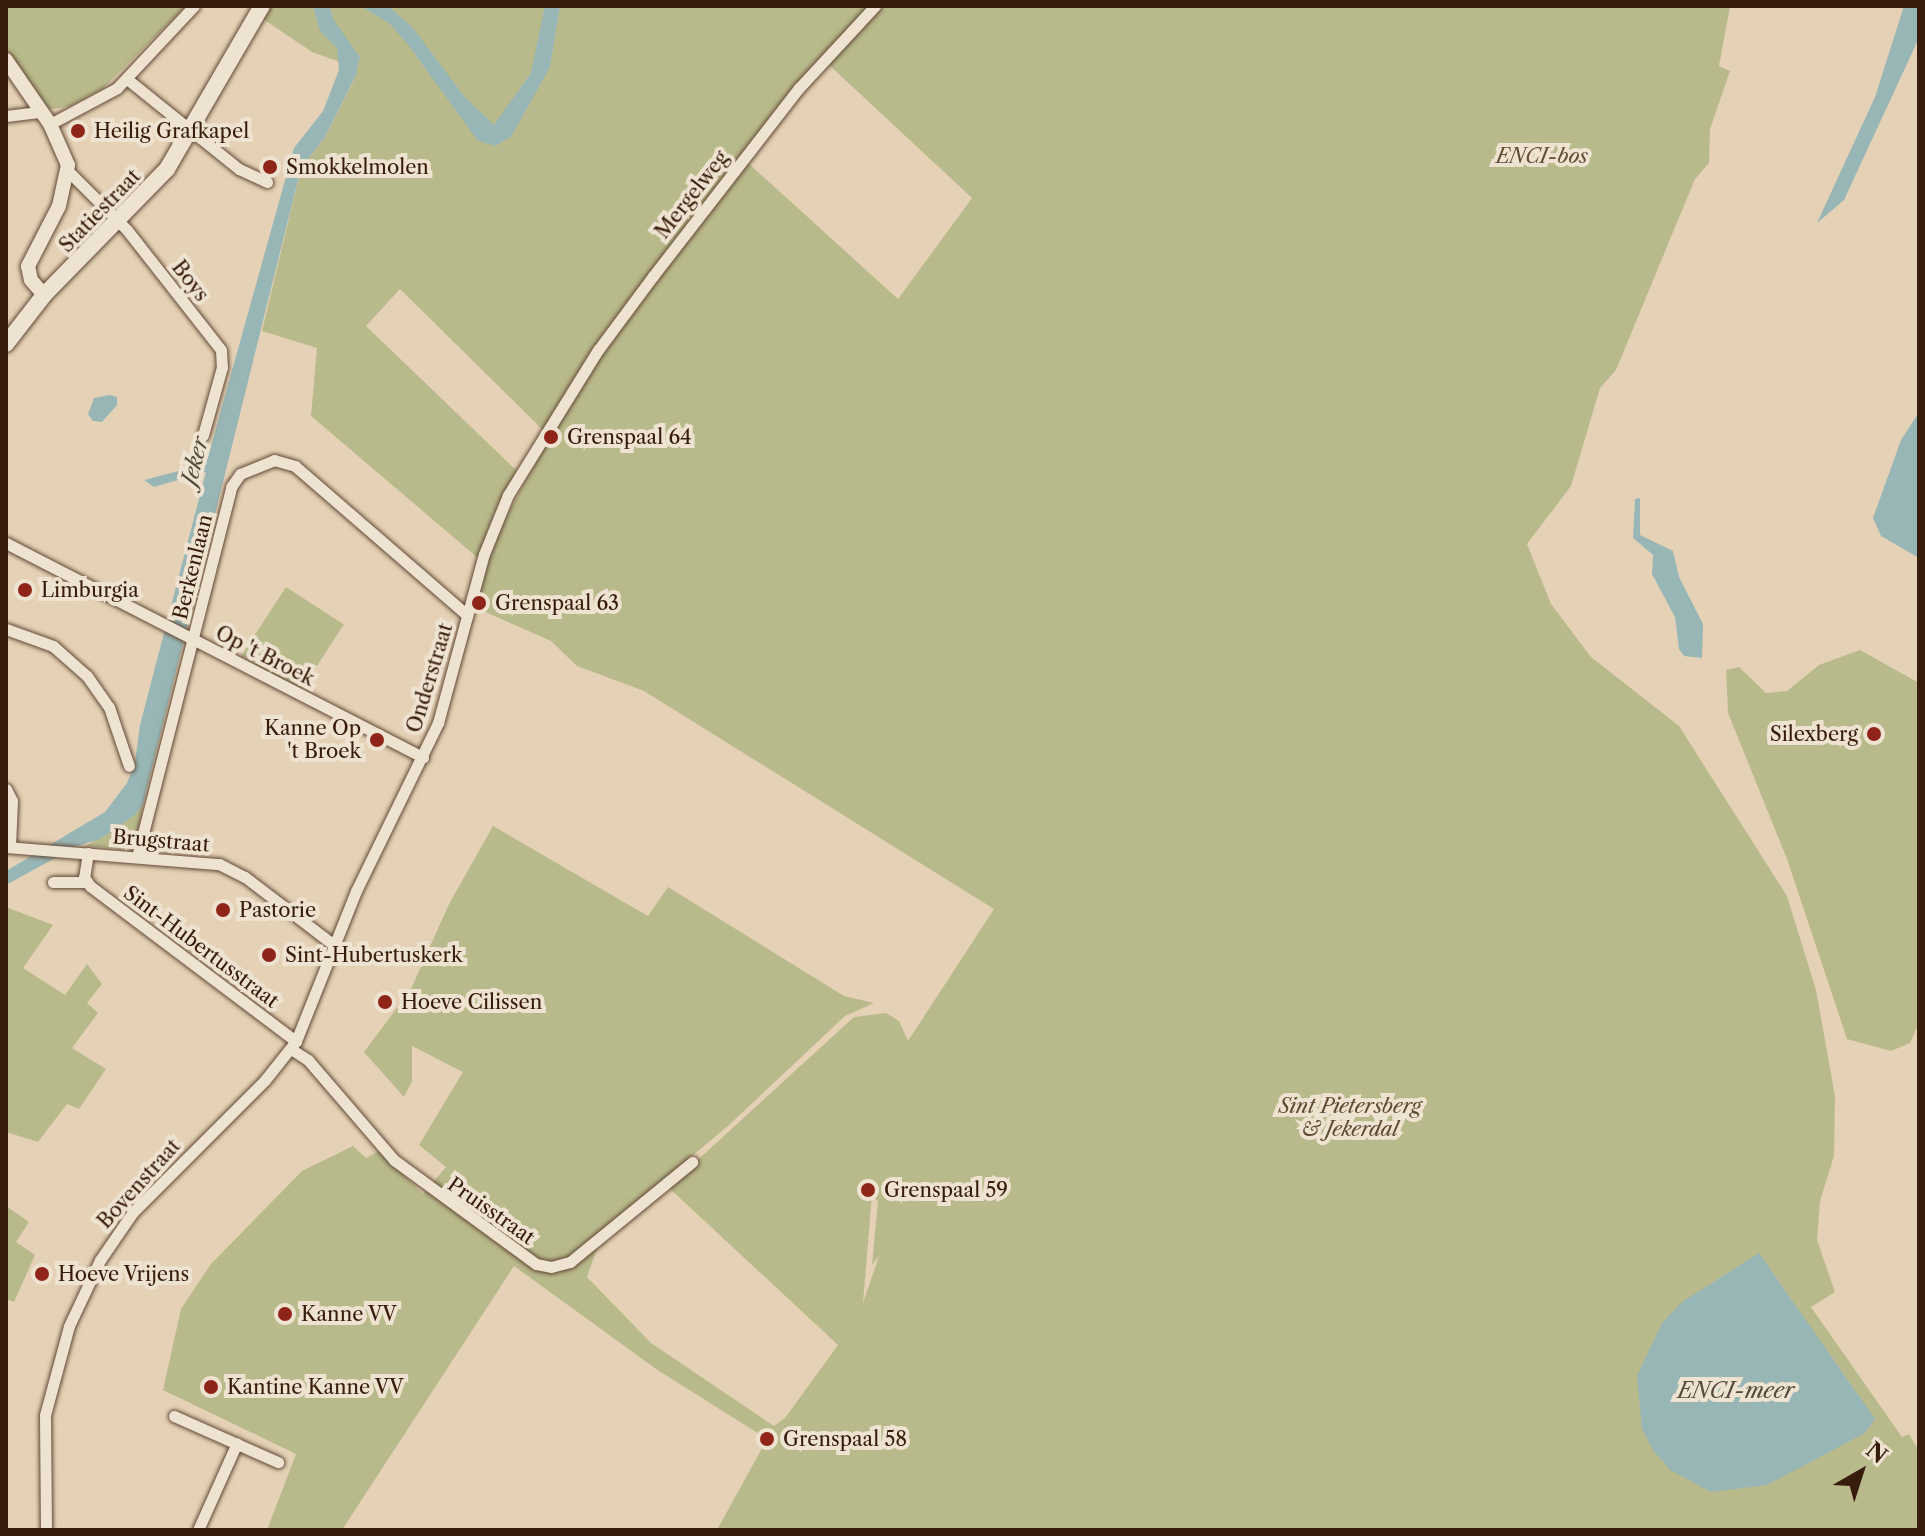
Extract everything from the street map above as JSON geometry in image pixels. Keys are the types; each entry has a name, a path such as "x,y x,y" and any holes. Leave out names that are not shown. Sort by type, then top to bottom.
{"main road":[{"name":"Statiestraat","path":"6,344 44,295 120,222 191,134 259,10"}],"street":[{"path":"6,116 46,118 107,96 127,79 194,6"},
{"name":"Mergelweg","path":"554,420 598,350 706,205 816,67 875,6"},
{"path":"6,60 46,118 69,172 59,206 28,266 31,280 44,295"},
{"path":"127,79 191,134 239,169 267,182"},
{"name":"Boys","path":"69,172 79,177 120,222 221,350 222,367 203,435"},
{"name":"Onderstraat","path":"334,945 423,757 449,687 467,615 499,513 554,420"},
{"name":"Berkenlaan","path":"137,857 231,487 240,474 274,460 295,466 467,615"},
{"name":"Op 't Broek","path":"6,543 423,757"},
{"path":"6,629 53,646 87,676 109,707 129,766"},
{"path":"6,789 12,801 8,847"},
{"name":"Brugstraat","path":"8,847 205,862 234,870 334,945"},
{"path":"53,882 85,882 88,853"},
{"name":"Sint-Hubertusstraat","path":"85,882 293,1045"},
{"name":"Bovenstraat","path":"46,1530 43,1459 49,1391 59,1351 93,1272 133,1212 293,1045 334,945"},
{"name":"Pruisstraat","path":"293,1045 394,1160 536,1264 551,1267 570,1262 692,1162"},
{"path":"174,1416 278,1462"},
{"path":"198,1530 237,1443"}],"green space":[{"path":"6,6 186,6 102,89 70,106 47,110 6,50"},
{"name":"Sint Pietersberg & Jekerdal","path":"270,6 1730,6 1719,66 1730,71 1710,129 1709,163 1695,179 1616,370 1600,388 1571,486 1527,544 1551,604 1591,657 1679,726 1787,896 1816,990 1835,1096 1834,1156 1820,1201 1817,1240 1835,1292 1811,1307 1902,1437 1909,1434 1919,1451 1919,1530 717,1530 767,1439 659,1371 514,1266 342,1530 267,1530 296,1454 163,1390 181,1309 211,1264 302,1171 353,1146 366,1158 379,1151 423,1194 446,1167 419,1145 463,1072 412,1046 412,1081 404,1097 364,1052 411,989 449,904 493,826 648,916 668,887 844,996 874,1003 845,1016 728,1126 631,1207 599,1243 587,1277 651,1343 774,1426 785,1418 838,1345 668,1187 854,1017 886,1013 899,1021 908,1041 994,909 644,691 577,666 551,641 474,607 492,542 550,437 400,289 366,326 517,471 494,513 478,558 311,416 317,348 262,331 301,168 325,137 354,80 340,62 312,52 263,19","holes":["828,64 972,198 898,299 747,162","872,1195 878,1201 872,1265 879,1256 863,1303"]},
{"path":"286,587 344,625 299,693 241,656"},
{"path":"1860,650 1919,683 1919,1023 1910,1043 1891,1051 1847,1039 1787,859 1728,713 1726,670 1739,667 1766,693 1787,691 1819,665"},
{"path":"143,804 137,837 125,849 86,846 135,815"},
{"path":"6,907 53,925 23,968 65,995 87,964 102,984 87,1003 98,1013 72,1048 106,1069 79,1109 67,1104 38,1142 6,1132"},
{"path":"6,1206 29,1222 16,1242 35,1255 14,1302 6,1299"}],"water":[{"path":"313,6 330,6 333,19 360,57 356,75 325,137 301,168 143,804 135,815 100,839 77,846 6,885 6,871 105,812 127,783 135,762 140,725 206,472 154,487 144,480 206,464 294,148 323,111 339,70 337,48 320,31"},
{"path":"361,6 388,6 413,28 464,96 494,125 531,73 545,6 560,6 550,67 511,137 495,146 478,141 390,24"},
{"path":"1904,6 1919,6 1919,38 1844,200 1817,223 1875,97"},
{"path":"117,397 117,405 102,422 93,421 88,414 94,398"},
{"path":"1919,412 1919,558 1881,536 1873,518 1901,440"},
{"path":"1640,498 1640,535 1673,551 1679,577 1703,624 1702,658 1684,656 1679,649 1675,617 1652,574 1653,555 1633,538 1635,499"},
{"name":"ENCI-meer","path":"1759,1253 1875,1419 1865,1433 1767,1485 1711,1492 1670,1470 1653,1450 1642,1429 1637,1376 1662,1323 1682,1302"}],"place":[{"name":"Heilig Grafkapel","path":"78,131"},
{"name":"Smokkelmolen","path":"270,167"},
{"name":"Grenspaal 64","path":"551,437"},
{"name":"Limburgia","path":"25,590"},
{"name":"Grenspaal 63","path":"479,603"},
{"name":"Silexberg","path":"1874,734"},
{"name":"Kanne Op 't Broek","path":"377,740"},
{"name":"Pastorie","path":"223,910"},
{"name":"Sint-Hubertuskerk","path":"269,955"},
{"name":"Hoeve Cilissen","path":"385,1002"},
{"name":"Grenspaal 59","path":"868,1190"},
{"name":"Hoeve Vrijens","path":"42,1274"},
{"name":"Kanne VV","path":"285,1314"},
{"name":"Kantine Kanne VV","path":"211,1387"},
{"name":"Grenspaal 58","path":"767,1439"}],"park label":[{"name":"ENCI-bos","path":"1542,156"}],"water label":[{"name":"Jeker","path":"195,461"}]}
